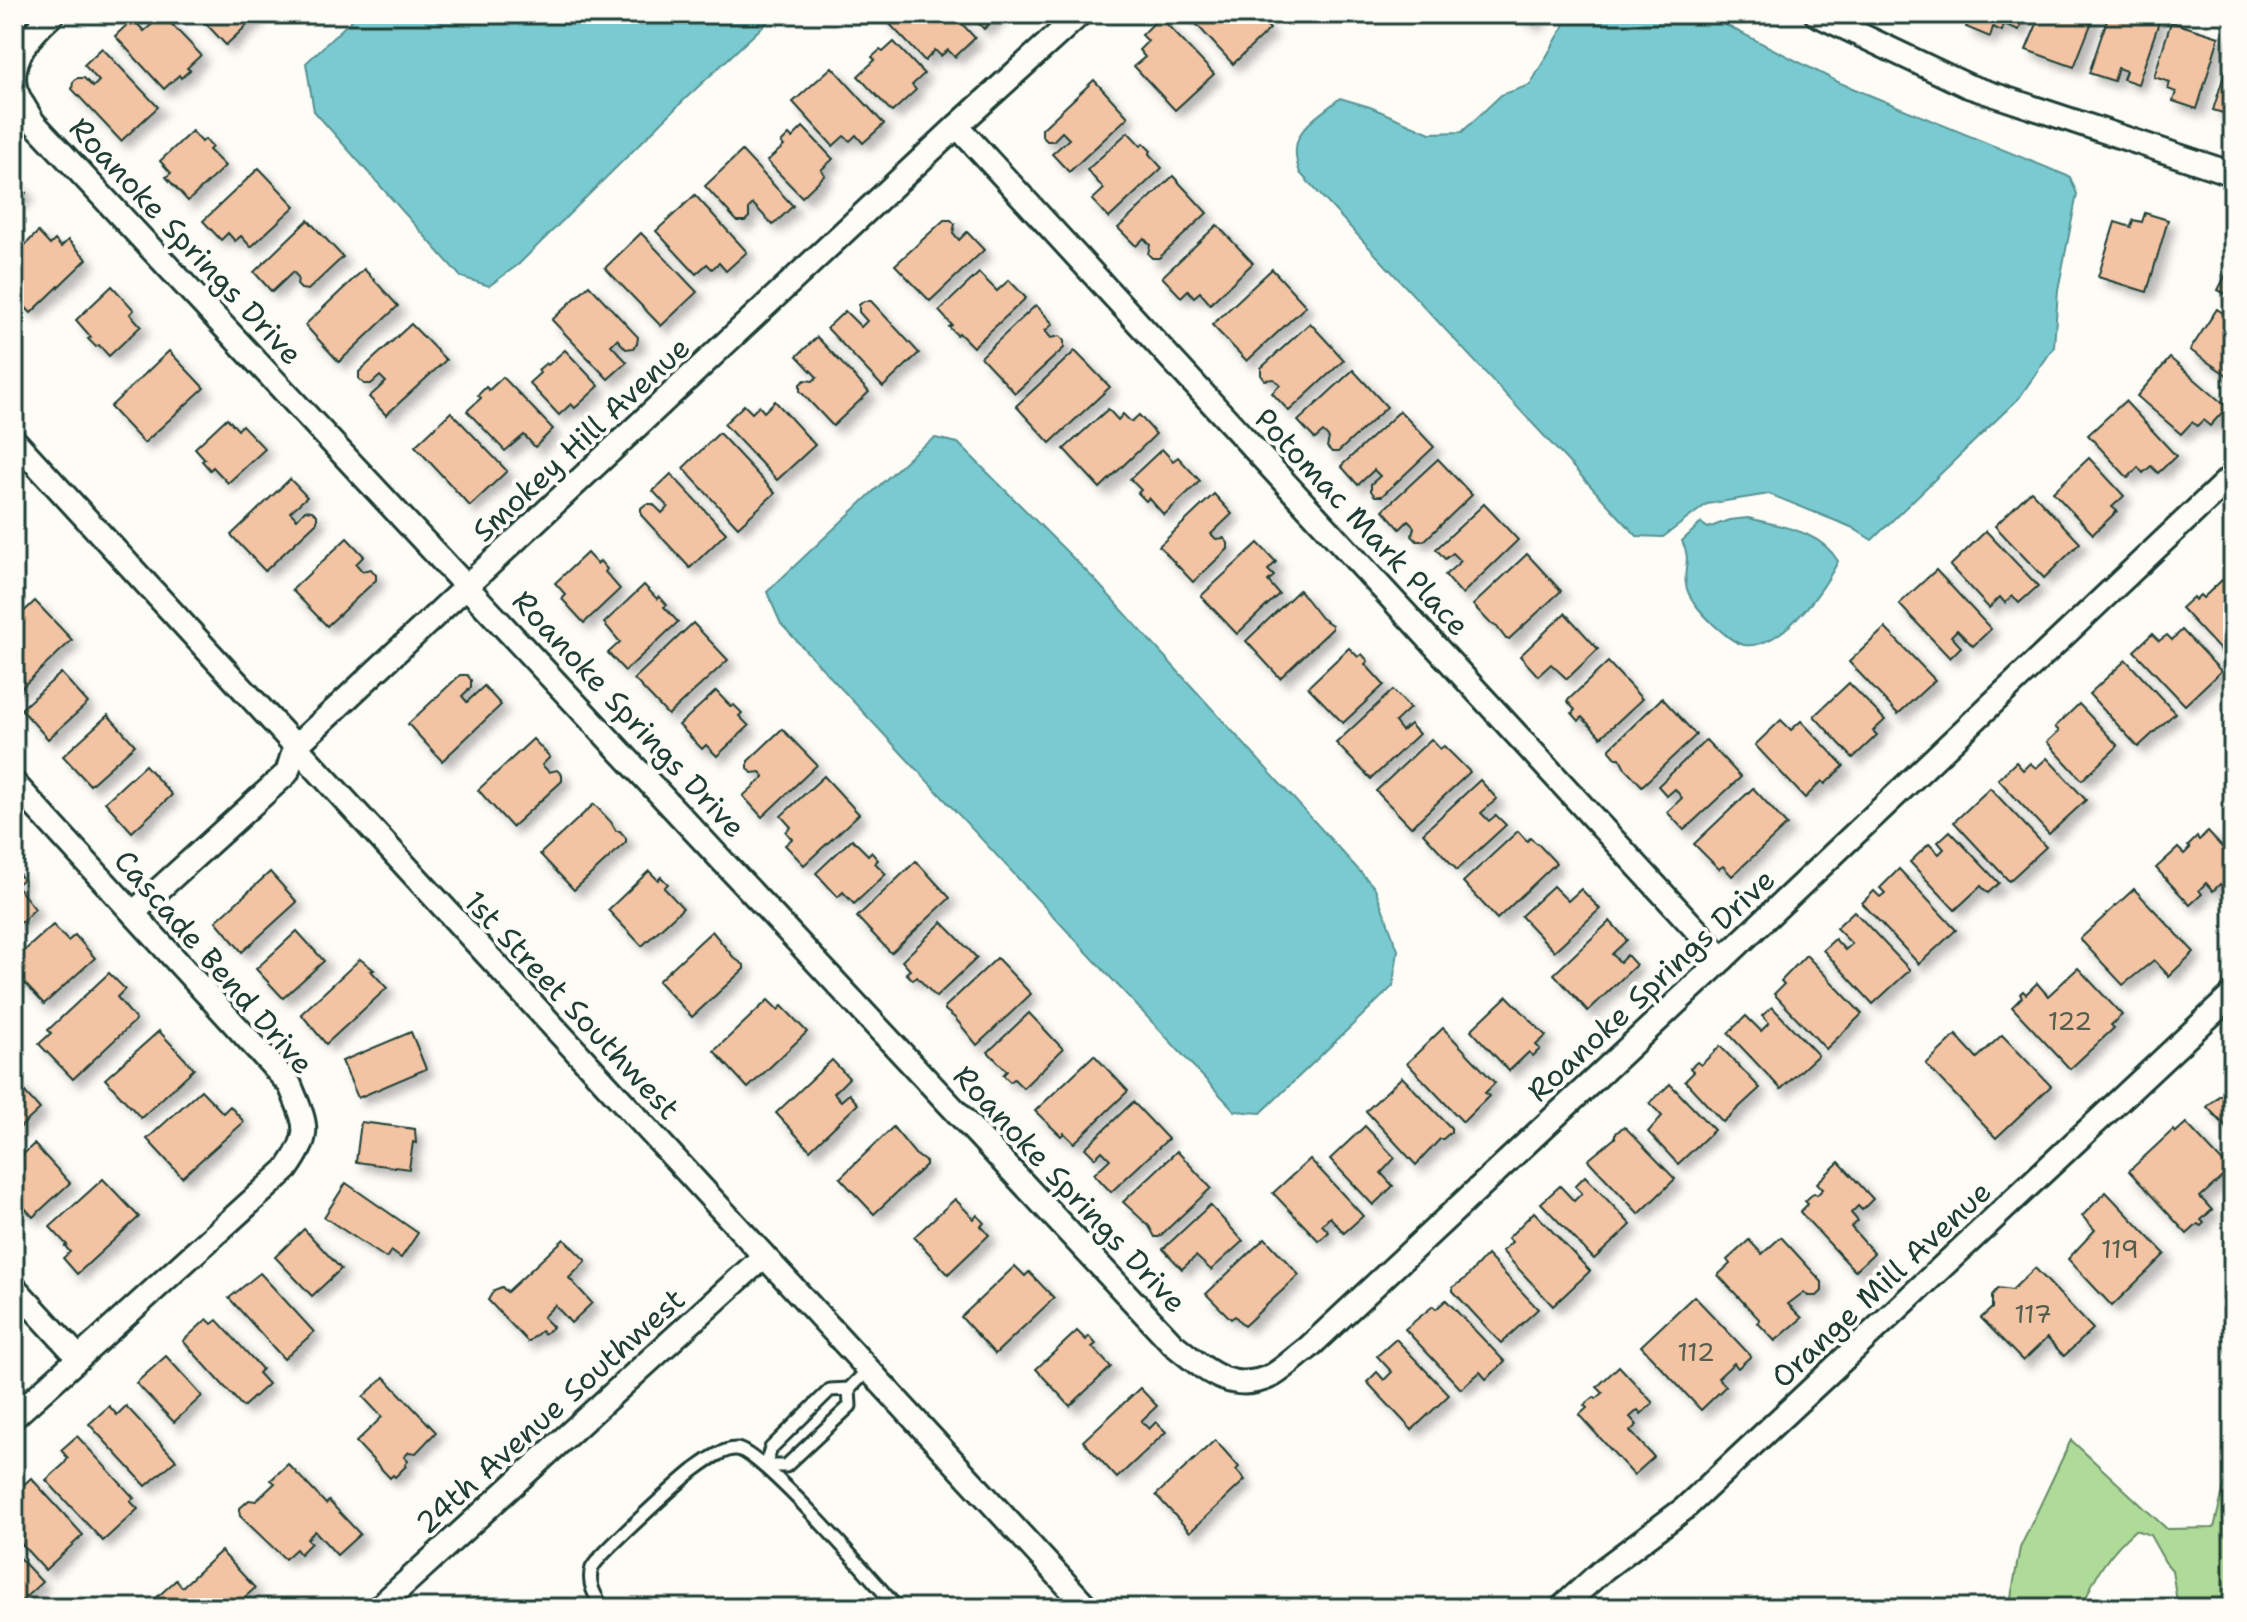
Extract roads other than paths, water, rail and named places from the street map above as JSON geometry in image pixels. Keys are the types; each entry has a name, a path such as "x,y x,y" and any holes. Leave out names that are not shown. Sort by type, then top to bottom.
{"street":[{"name":"Roanoke Springs Drive","path":"53,14 37,28 17,58 15,87 33,122 1173,1344 1212,1374 1240,1385 1273,1375 1308,1348 2233,475"},
{"name":"Smokey Hill Avenue","path":"133,913 287,773 295,747 1080,14"},
{"path":"1816,14 1968,86 2233,174"},
{"name":"Potomac Mark Place","path":"957,126 1723,959"},
{"name":"1st Street Southwest","path":"14,440 1088,1608"},
{"name":"Cascade Bend Drive","path":"14,783 290,1085 304,1122 302,1147 287,1169 14,1417"},
{"name":"Orange Mill Avenue","path":"1561,1608 1604,1569 1684,1509 2233,994"},
{"name":"24th Avenue Southwest","path":"378,1608 763,1257"},
{"path":"14,1287 79,1358"}],"lane":[{"path":"765,1466 771,1448 830,1390 849,1389 868,1370"},
{"path":"765,1466 786,1466 850,1406 849,1389"},
{"path":"603,1608 591,1589 592,1567 694,1471 726,1450 739,1449 765,1466 855,1559 897,1608"}],"water":[{"path":"358,14 776,14 684,100 519,264 489,286 461,277 314,111 306,63"},
{"path":"1571,14 1704,14 1840,83 2070,177 2077,194 2058,290 2054,347 2019,398 1872,540 1851,527 1769,494 1707,504 1663,537 1637,536 1300,173 1296,159 1299,138 1311,121 1340,98 1370,107 1430,133 1462,132 1501,95 1530,85"},
{"path":"935,438 958,443 1094,579 1375,888 1398,950 1393,986 1261,1113 1235,1111 781,624 767,592 916,451"},
{"path":"1748,518 1810,536 1821,542 1838,561 1823,587 1800,616 1772,638 1758,644 1744,645 1720,630 1691,599 1686,583 1687,554 1682,541 1701,523 1708,528 1729,520"}]}
